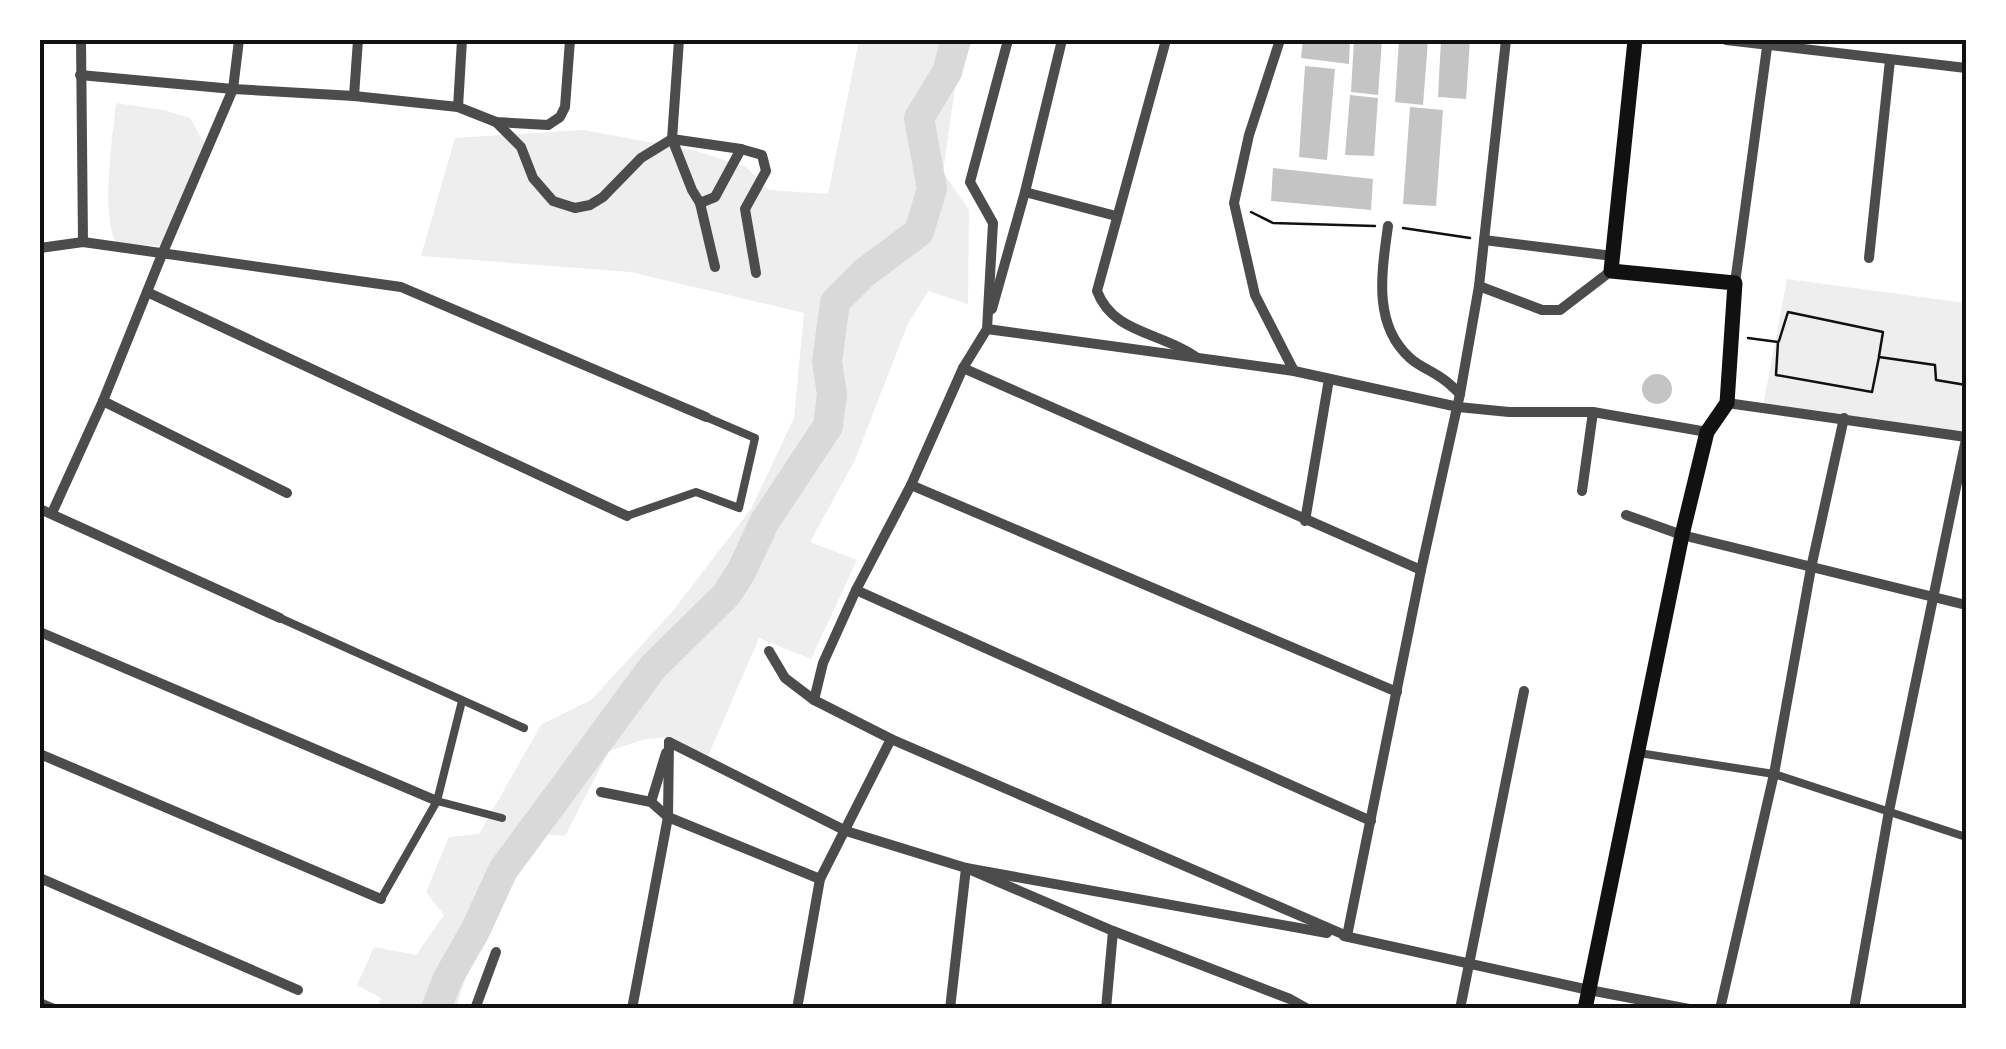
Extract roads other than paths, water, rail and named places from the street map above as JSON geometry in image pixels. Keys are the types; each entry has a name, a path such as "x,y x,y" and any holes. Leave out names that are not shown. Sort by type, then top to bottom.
{"main road":[{"path":"1585,1009 1682,534 1707,432 1727,403 1736,283 1612,264 1635,40"}],"street":[{"path":"81,40 83,242"},
{"path":"52,513 104,402 233,89 238,40"},
{"path":"354,96 358,40"},
{"path":"458,107 462,40"},
{"path":"80,76 354,96 458,107 496,122 548,125 560,117 565,107 570,40"},
{"path":"678,40 672,139 700,203 716,267"},
{"path":"986,329 994,223 970,182 1008,40"},
{"path":"814,700 823,663 856,590 911,486 963,368 986,329 1062,40"},
{"path":"1166,40 1097,291 1102,305 1122,323 1180,344 1197,358"},
{"path":"1280,40 1249,135 1234,203 1255,296 1294,371"},
{"path":"1347,936 1459,400 1478,286 1478,242 1506,40"},
{"path":"1726,40 1966,68"},
{"path":"1736,283 1768,42"},
{"path":"1869,258 1890,60"},
{"path":"496,122 521,146 533,178 554,201 575,208 604,197 641,158 672,139 762,155 766,171 745,210 756,273"},
{"path":"700,203 715,197 741,149"},
{"path":"1025,192 1116,216"},
{"path":"1388,226 1382,287 1388,329 1406,355 1443,379 1459,400"},
{"path":"41,251 83,242 401,287 755,438 739,508 696,492 627,516 147,292"},
{"path":"1478,242 1612,264"},
{"path":"1478,286 1542,310 1560,310 1612,264"},
{"path":"986,329 1294,371 1508,412 1593,412 1707,432"},
{"path":"963,368 1421,570"},
{"path":"1305,521 1329,380"},
{"path":"104,402 287,494"},
{"path":"1727,403 1966,438 1889,811 1854,1009"},
{"path":"1582,491 1593,412"},
{"path":"1720,1009 1774,774 1811,568 1844,418"},
{"path":"911,486 1397,692"},
{"path":"40,509 524,728"},
{"path":"1626,515 1682,534 1966,605"},
{"path":"856,590 1371,822"},
{"path":"40,632 437,801 502,818"},
{"path":"769,650 786,678 814,700 891,739 1347,936"},
{"path":"1460,1009 1524,691"},
{"path":"40,754 381,899 437,801 462,700"},
{"path":"797,1009 820,879 891,739"},
{"path":"669,742 846,831 966,868 1308,1009"},
{"path":"650,802 669,742"},
{"path":"632,1009 668,817 669,742"},
{"path":"1639,753 1774,774 1966,837"},
{"path":"600,792 650,802 668,817 820,879"},
{"path":"966,868 1347,936 1689,1009"},
{"path":"950,1009 966,868"},
{"path":"40,878 298,990"},
{"path":"1106,1009 1113,930"},
{"path":"475,1009 496,952"},
{"path":"40,1003 54,1009"}],"waterway":[{"path":"436,1009 503,870 653,667 726,595 765,521 828,426 832,394 827,362 835,302 864,273 919,232 932,189 919,118 947,72 956,40"}]}
